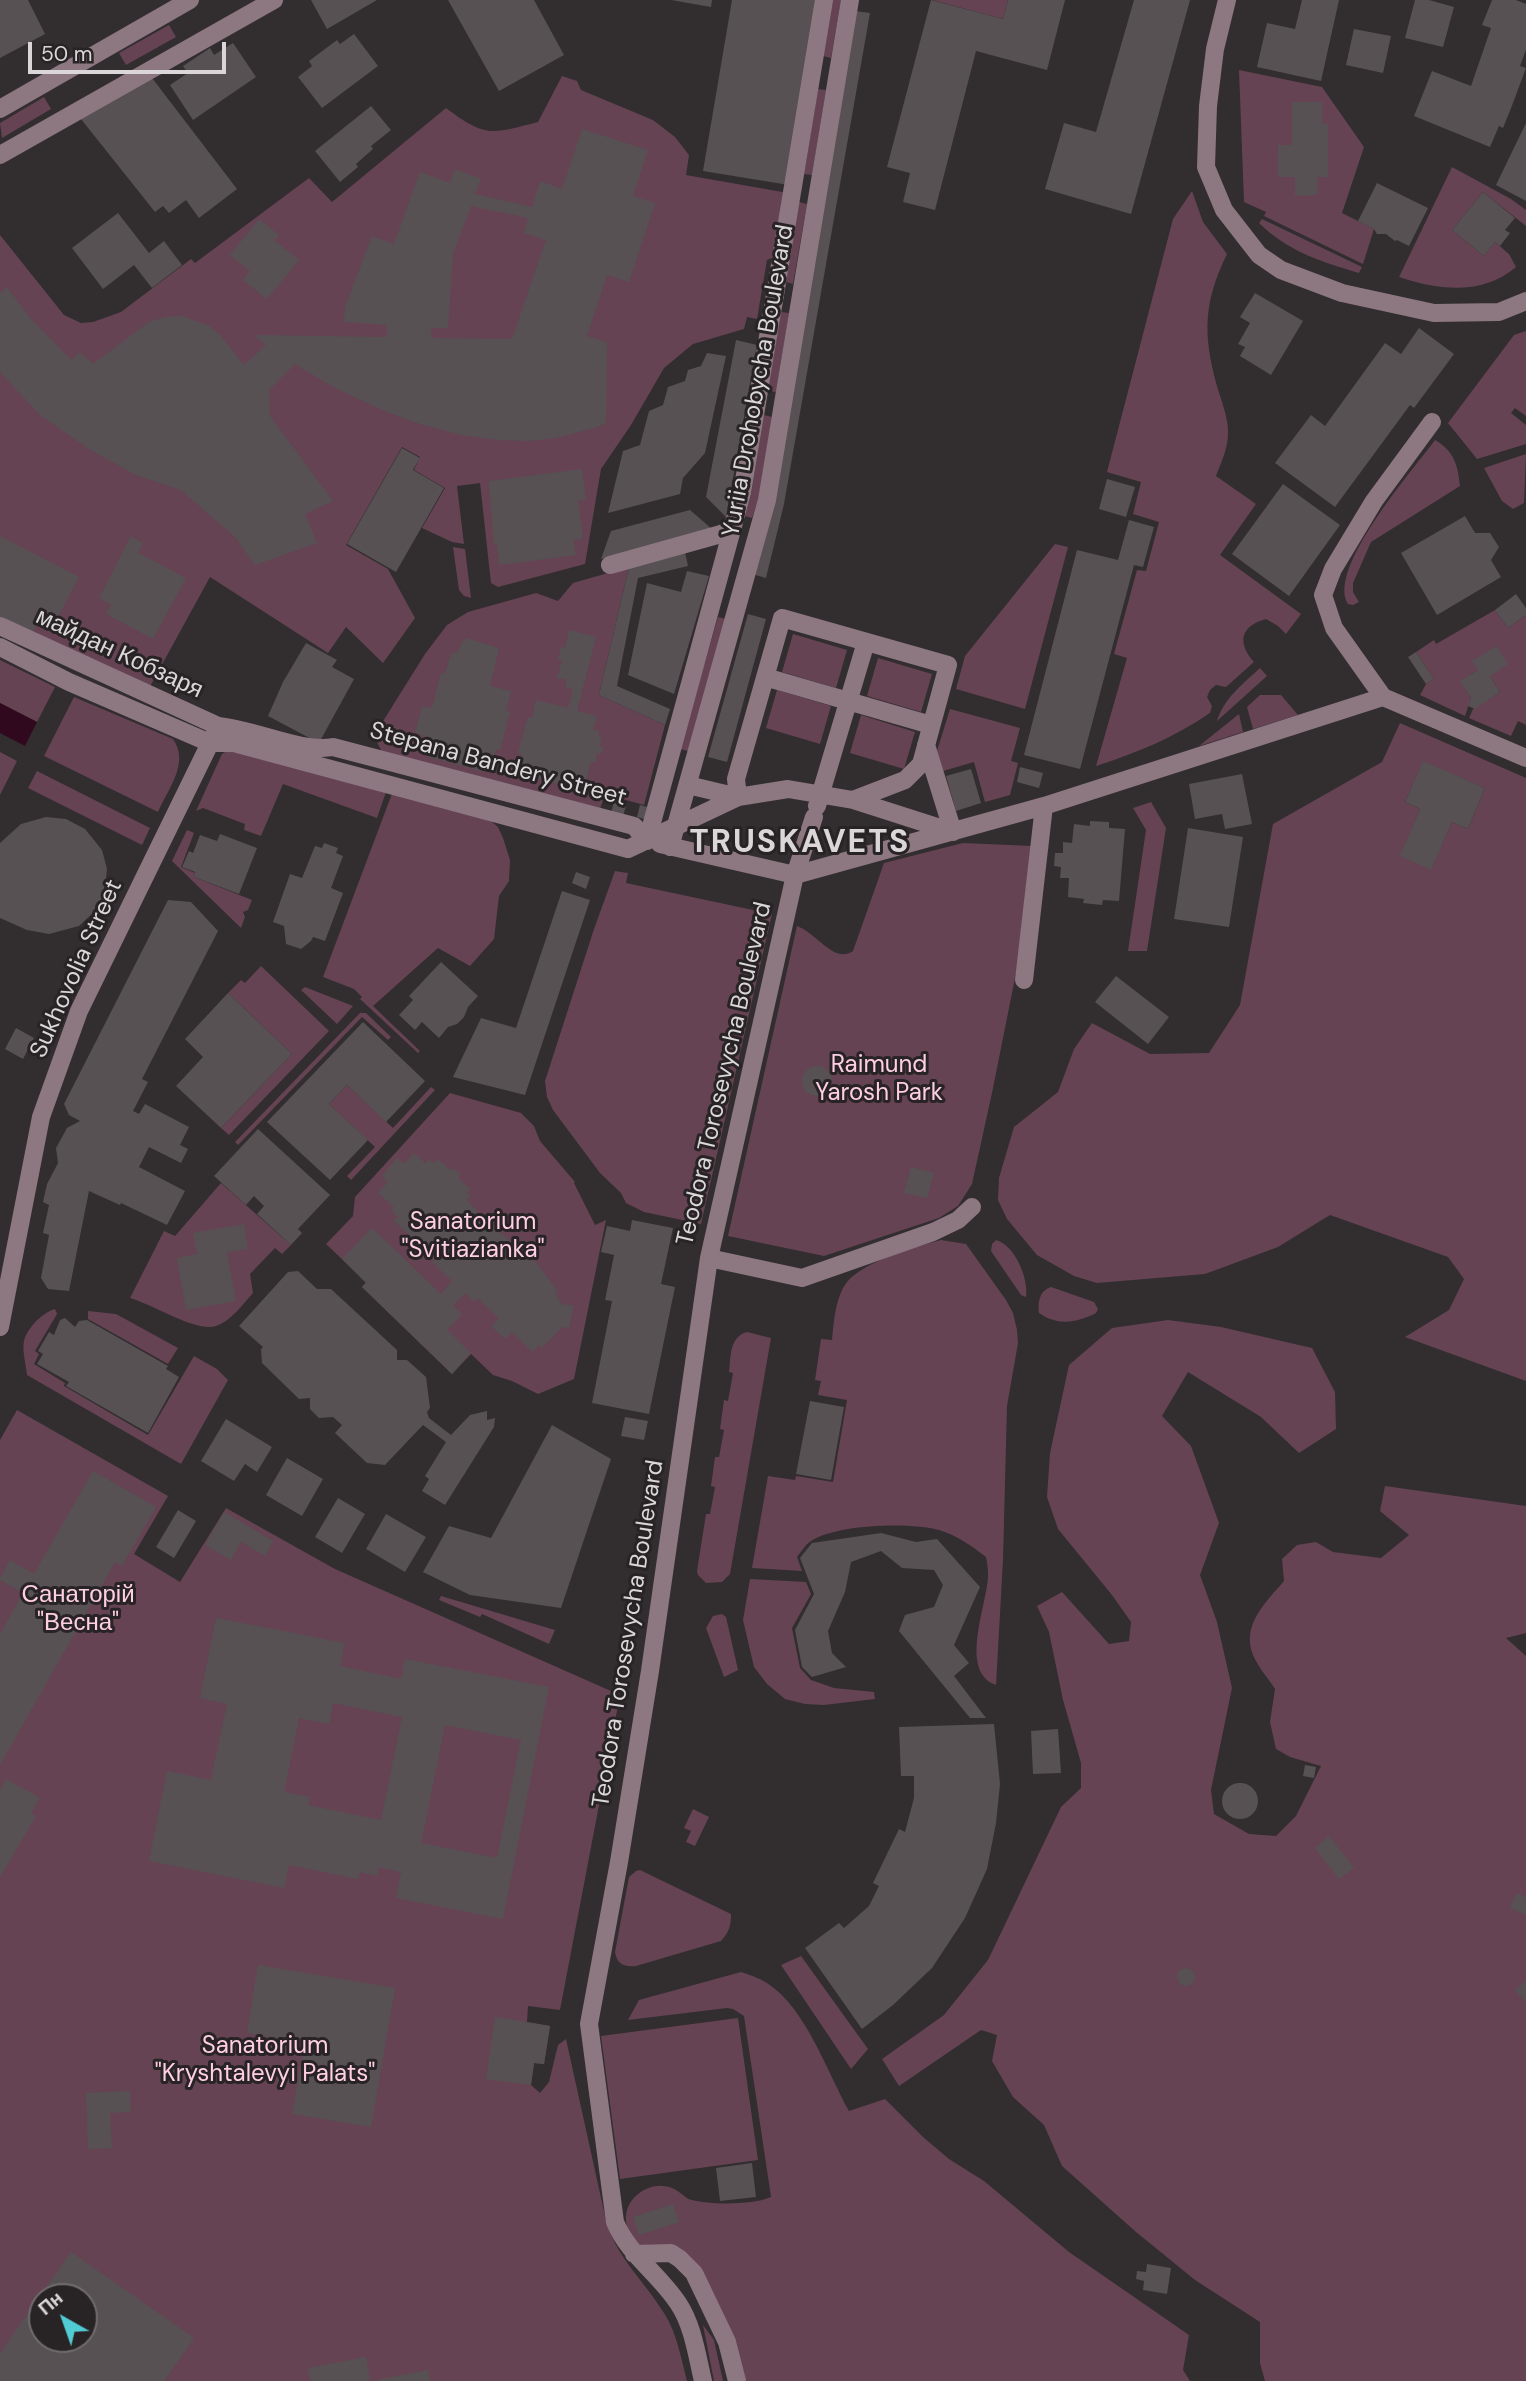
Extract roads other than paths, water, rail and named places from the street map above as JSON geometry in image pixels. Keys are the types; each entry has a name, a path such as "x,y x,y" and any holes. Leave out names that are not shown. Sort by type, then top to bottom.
{"street":[{"path":"0,109 190,0"},
{"path":"0,155 274,0"},
{"name":"Yuriia Drohobycha Boulevard","path":"646,841 742,493 824,0"},
{"name":"Yuriia Drohobycha Boulevard","path":"670,847 767,500 850,0"},
{"path":"1227,0 1215,49 1208,106 1206,167 1224,210 1259,255 1282,270 1342,293 1434,313 1499,312 1526,301"},
{"path":"1432,422 1374,501 1334,569 1324,595 1334,628 1383,697 1526,758"},
{"path":"610,565 732,529"},
{"path":"646,841 738,797 788,789 817,806 853,800 905,780 920,764 948,665 782,618 736,779 738,797"},
{"name":"майдан Кобзаря","path":"0,626 218,726"},
{"name":"Teodora Torosevycha Boulevard","path":"703,2381 694,2343 679,2305 634,2254 619,2234 614,2221 589,2024 650,1671 709,1258 795,875 866,642"},
{"name":"майдан Кобзаря","path":"0,648 208,748"},
{"path":"765,677 931,725"},
{"path":"646,841 795,875 1044,806 1383,697"},
{"name":"Stepana Bandery Street","path":"208,748 234,743 628,849 646,841 634,826 345,748 319,750 239,728 218,726"},
{"name":"Sukhovolia Street","path":"0,1327 41,1117 79,1011 218,726"},
{"path":"926,745 953,832"},
{"path":"688,785 738,797"},
{"path":"853,800 953,832"},
{"path":"1024,980 1044,806"},
{"path":"709,1258 802,1278 933,1231 958,1220 971,1207"},
{"path":"634,2254 671,2253 694,2273 727,2342 737,2381"}],"district":[{"name":"TRUSKAVETS","path":"800,844"}],"park label":[{"name":"Raimund Yarosh Park","path":"879,1080"},
{"name":"Sanatorium \"Svitiazianka\"","path":"473,1237"},
{"name":"Санаторій \"Весна\"","path":"78,1610"},
{"name":"Sanatorium \"Kryshtalevyi Palats\"","path":"265,2061"}]}
